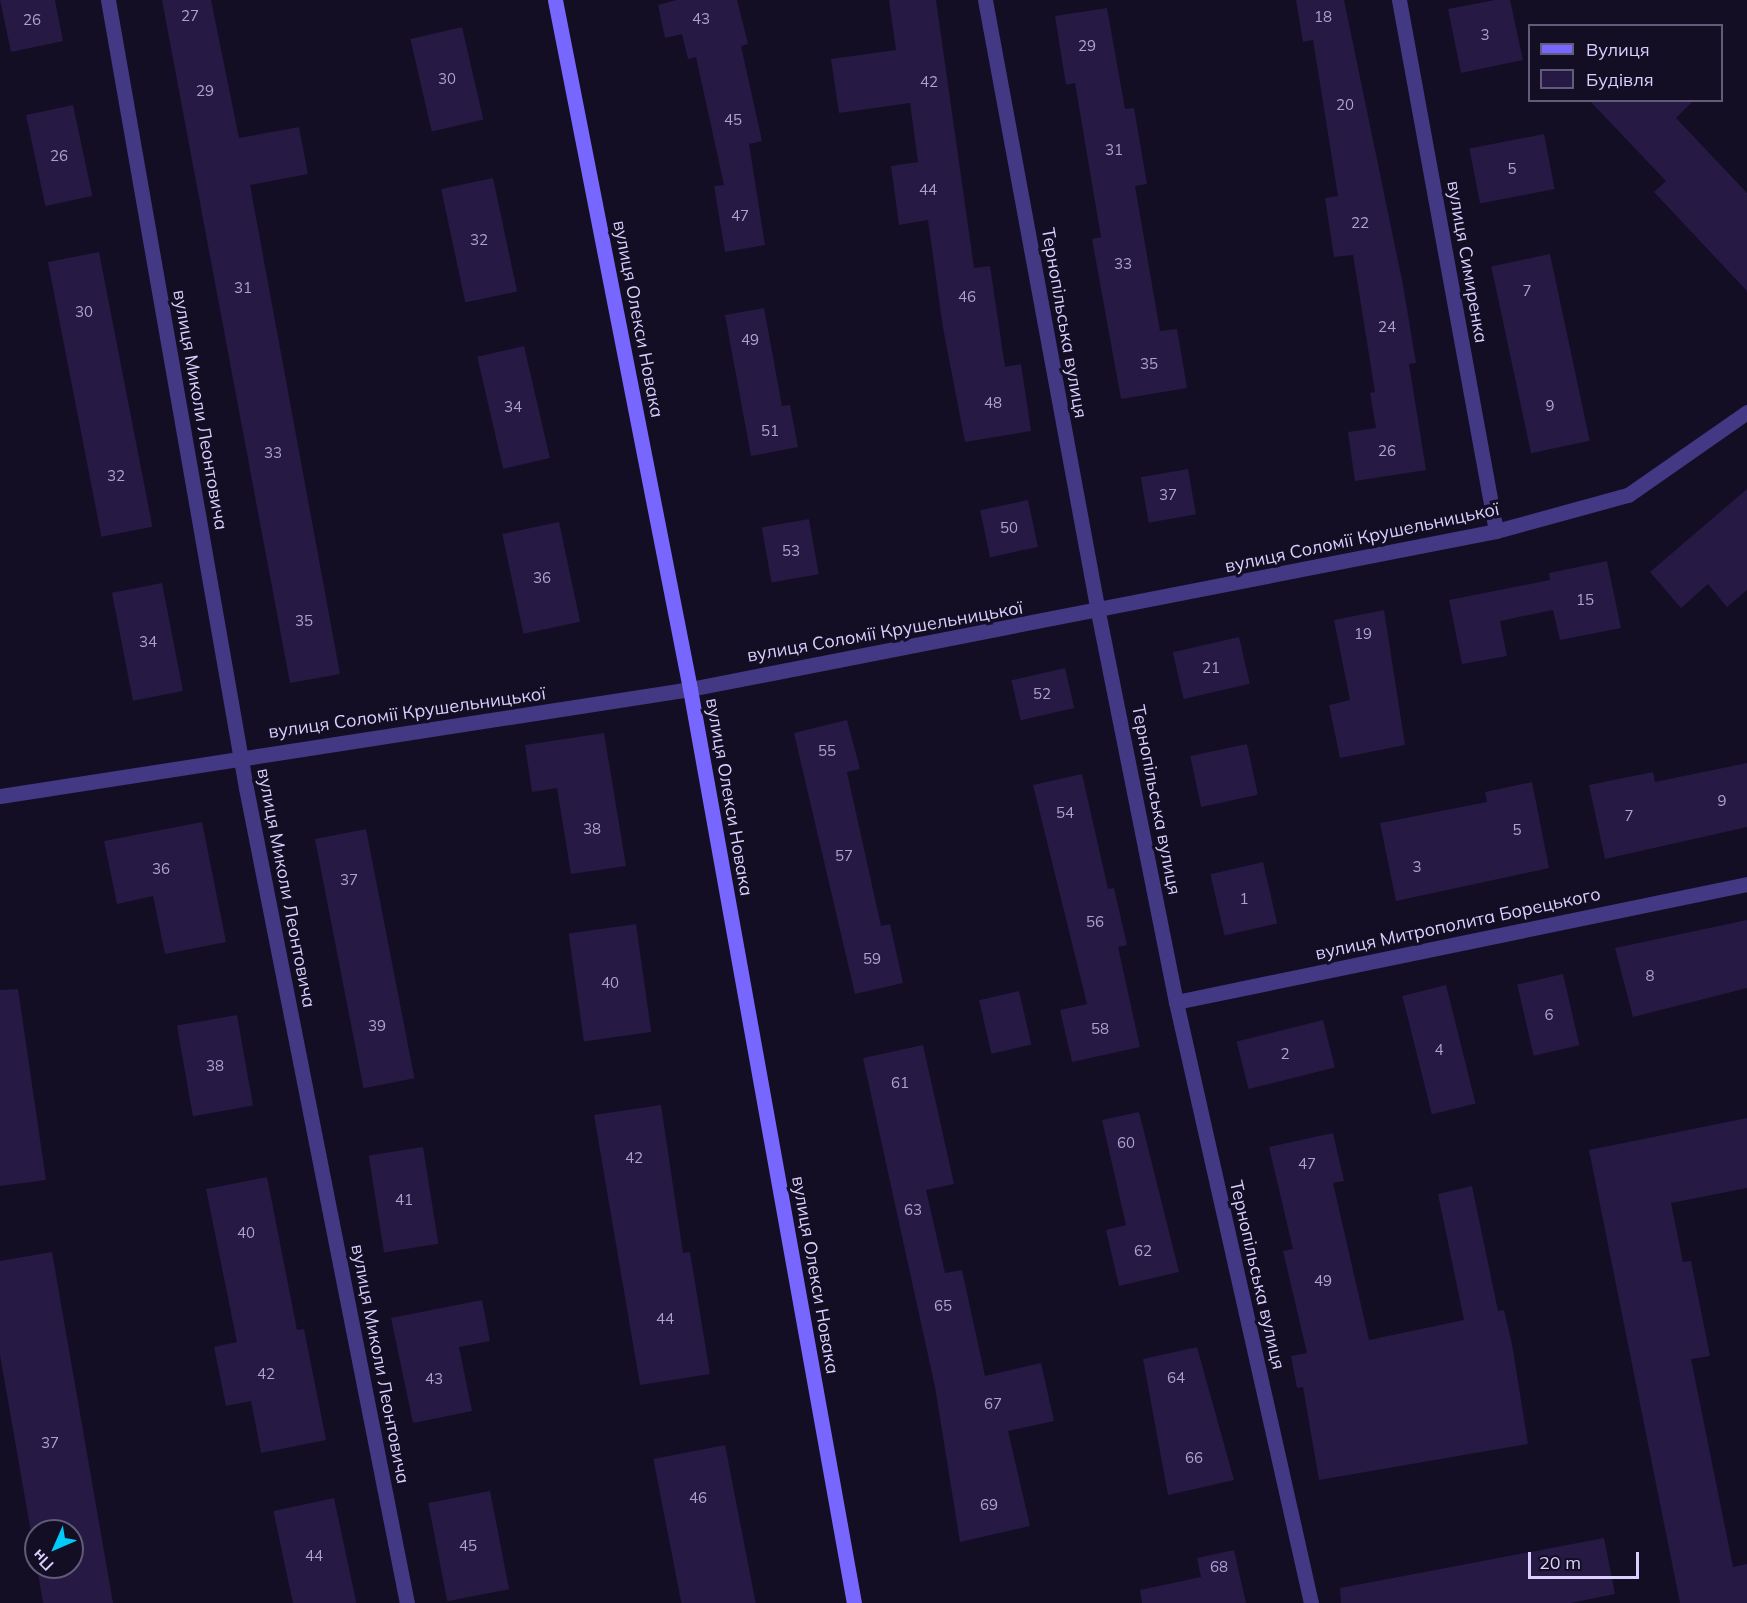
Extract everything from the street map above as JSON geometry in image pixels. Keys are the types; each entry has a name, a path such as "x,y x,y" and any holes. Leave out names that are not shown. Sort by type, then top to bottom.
{"main road":[{"name":"вулиця Олекси Новака","path":"555,0 690,689 854,1603"}],"street":[{"name":"вулиця Миколи Леонтовича","path":"108,0 242,757 407,1603"},
{"name":"Тернопільська вулиця","path":"985,0 1098,612 1176,1002 1311,1603"},
{"name":"вулиця Симиренка","path":"1399,0 1496,531"},
{"name":"вулиця Соломії Крушельницької","path":"0,796 690,689 1098,612 1496,531 1628,495 1747,412"},
{"name":"вулиця Митрополита Борецького","path":"1176,1002 1747,884"}],"building":[{"path":"0,0 55,0 63,41 11,52"},
{"path":"162,0 211,0 239,138 299,127 308,174 250,185 340,674 290,683"},
{"path":"677,0 737,0 748,44 741,46 762,141 749,144 765,245 725,252 714,186 724,185 696,57 688,59 682,34 665,38 658,5"},
{"path":"889,0 936,0 974,268 990,266 1005,367 1021,364 1031,431 965,442 943,328 928,220 899,225 891,166 918,162 910,103 839,113 831,59 896,50"},
{"path":"1296,0 1344,0 1403,285 1416,363 1409,364 1426,470 1355,481 1348,432 1376,428 1370,393 1375,392 1353,255 1334,257 1325,198 1338,196 1313,40 1303,42"},
{"path":"1495,0 1510,0 1523,60 1461,73 1448,9"},
{"path":"1107,8 1125,109 1134,108 1147,184 1135,186 1160,331 1177,329 1187,388 1121,399 1092,239 1101,237 1075,83 1066,85 1055,16"},
{"path":"462,27 483,120 432,131 410,39"},
{"path":"1591,102 1692,102 1676,118 1747,193 1747,291 1654,192 1666,181"},
{"path":"73,105 92,196 45,206 26,115"},
{"path":"1544,134 1555,189 1480,203 1469,149"},
{"path":"493,178 517,291 465,302 441,189"},
{"path":"99,252 152,527 101,537 48,262"},
{"path":"1550,254 1590,441 1531,453 1491,266"},
{"path":"764,308 782,406 790,405 798,447 751,456 725,315"},
{"path":"524,346 550,458 503,469 477,357"},
{"path":"1188,469 1196,514 1149,523 1141,477"},
{"path":"1747,489 1747,590 1727,607 1708,584 1681,608 1650,572"},
{"path":"1028,500 1038,547 990,557 980,510"},
{"path":"809,519 819,574 771,582 762,527"},
{"path":"559,522 580,622 523,634 502,534"},
{"path":"1607,561 1621,628 1560,640 1553,610 1500,621 1507,656 1462,664 1449,600 1550,580 1549,573"},
{"path":"162,583 183,691 133,701 112,593"},
{"path":"1384,610 1405,745 1340,758 1329,705 1350,700 1334,620"},
{"path":"1239,637 1250,684 1184,699 1173,652"},
{"path":"1065,668 1074,708 1021,720 1011,680"},
{"path":"847,720 860,769 847,772 881,926 890,924 903,983 855,994 794,733"},
{"path":"604,733 626,866 571,874 557,788 532,792 525,745"},
{"path":"1247,744 1258,795 1201,807 1190,756"},
{"path":"1747,763 1747,827 1605,859 1589,785 1653,772 1655,782"},
{"path":"1082,774 1108,889 1114,888 1127,945 1118,947 1140,1047 1072,1062 1060,1010 1087,1004 1033,785"},
{"path":"1532,782 1549,868 1396,901 1380,823 1487,802 1485,792"},
{"path":"202,822 226,942 165,954 153,896 117,904 104,841"},
{"path":"366,829 414,1078 363,1088 315,839"},
{"path":"1263,862 1277,923 1225,936 1210,874"},
{"path":"1747,920 1747,988 1633,1017 1615,948"},
{"path":"636,924 651,1032 584,1041 569,933"},
{"path":"1563,974 1579,1045 1534,1056 1517,985"},
{"path":"1446,985 1476,1103 1432,1114 1402,996"},
{"path":"18,989 46,1180 0,1186 0,990"},
{"path":"1019,991 1031,1045 991,1054 979,1000"},
{"path":"237,1015 253,1106 193,1116 177,1026"},
{"path":"1323,1020 1335,1068 1248,1089 1237,1042"},
{"path":"923,1045 954,1184 926,1190 945,1273 962,1270 985,1376 1041,1363 1054,1421 1008,1431 1030,1526 960,1542 935,1387 863,1058"},
{"path":"661,1105 683,1253 690,1252 710,1374 640,1385 594,1115"},
{"path":"1139,1112 1179,1272 1119,1286 1106,1230 1126,1225 1102,1120"},
{"path":"1747,1118 1747,1188 1671,1203 1683,1262 1691,1261 1710,1356 1691,1359 1733,1567 1747,1564 1747,1603 1680,1603 1589,1150"},
{"path":"1333,1133 1344,1181 1333,1183 1369,1340 1464,1320 1438,1194 1472,1186 1498,1311 1504,1310 1512,1344 1528,1444 1319,1480 1303,1387 1297,1388 1291,1356 1307,1353 1283,1251 1293,1249 1269,1147"},
{"path":"423,1147 438,1244 384,1252 369,1156"},
{"path":"267,1177 297,1330 304,1329 326,1440 261,1453 251,1401 226,1406 214,1347 237,1342 206,1189"},
{"path":"52,1252 113,1603 43,1603 39,1579 84,1579 84,1519 29,1519 0,1355 0,1261"},
{"path":"482,1300 490,1341 459,1347 472,1411 413,1423 391,1318"},
{"path":"1197,1347 1234,1480 1168,1495 1143,1359"},
{"path":"725,1445 756,1603 681,1603 653,1459"},
{"path":"490,1491 509,1589 447,1601 428,1503"},
{"path":"334,1498 356,1603 293,1603 273,1511"},
{"path":"1604,1538 1615,1594 1571,1603 1341,1603 1340,1588"},
{"path":"1234,1550 1246,1603 1142,1603 1140,1590 1201,1577 1197,1558"}]}
